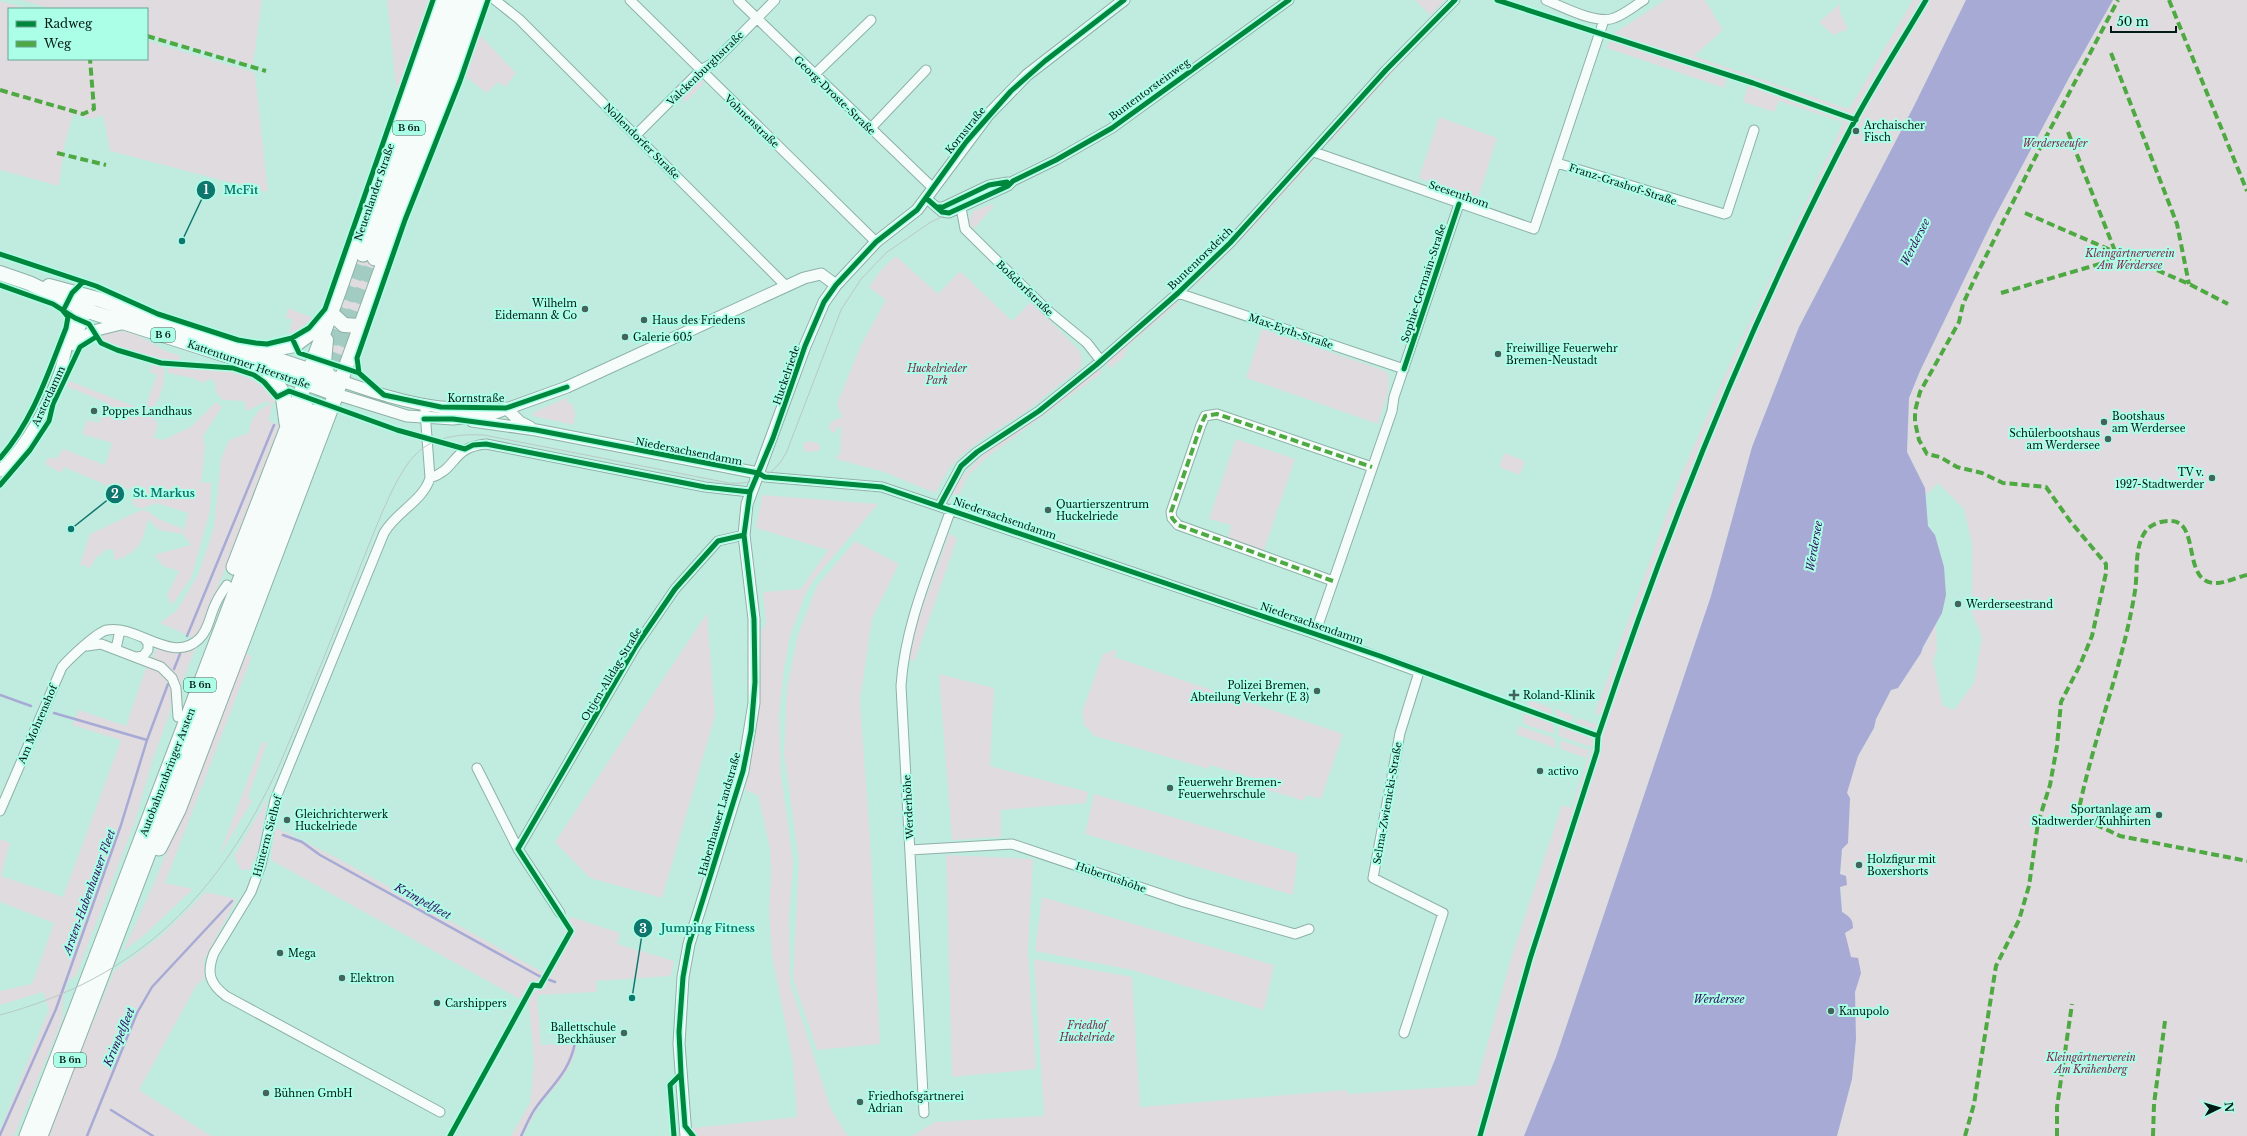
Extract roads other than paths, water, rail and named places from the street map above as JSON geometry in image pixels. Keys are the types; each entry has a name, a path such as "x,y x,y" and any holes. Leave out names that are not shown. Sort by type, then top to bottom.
{"highway":[{"name":"Neuenlander Straße","path":"452,0 369,256 465,0"},
{"path":"268,370 283,394 288,424"},
{"path":"142,836 154,785 178,717 307,377"},
{"path":"140,877 165,839 178,810 339,387"},
{"name":"Autobahnzubringer Arsten","path":"26,1136 142,836 312,410 140,877 40,1136"}],"main road":[{"name":"Neuenlander Straße","path":"307,377 330,316 440,0"},
{"path":"360,326 344,325 330,316 324,353 327,376 339,387 479,0"},
{"name":"Kattenturmer Heerstraße","path":"0,273 29,283 83,310 127,323 268,370 307,377 339,387"},
{"name":"Kattenturmer Heerstraße","path":"29,283 43,284 91,297 258,352 307,377 327,376"},
{"name":"B 6","path":"258,352 295,346 330,316"}],"street":[{"name":"Nollendorfer Straße","path":"495,0 519,19 786,286"},
{"name":"Vohnenstraße","path":"630,0 876,242"},
{"name":"Georg-Droste-Straße","path":"738,0 870,129 933,188"},
{"name":"Valckenburghstraße","path":"636,135 701,70 713,63 775,0"},
{"name":"Kornstraße","path":"339,387 401,415 424,418 454,419 490,415 570,386 804,278 821,274 836,285 876,242 904,222 926,198 966,142 1011,91 1039,66 1124,0"},
{"name":"Buntentorsteinweg","path":"937,207 943,207 989,185 1013,181 1049,164 1108,130 1289,0"},
{"name":"Buntentorsdeich","path":"940,506 961,466 977,452 1039,411 1101,361 1178,293 1230,242 1314,152 1386,70 1455,0"},
{"path":"1546,0 1586,16 1604,20 1614,18 1644,0"},
{"path":"814,75 871,20"},
{"name":"Franz-Grashof-Straße","path":"1604,20 1557,163 1724,214 1727,213 1754,130"},
{"path":"870,129 926,70"},
{"name":"Seesenthom","path":"1314,152 1534,229 1557,163"},
{"name":"Buntentorsteinweg","path":"926,198 942,212 949,213 1008,186 1013,181"},
{"name":"Sophie-Germain-Straße","path":"1404,369 1459,204"},
{"name":"Boßdorfstraße","path":"961,208 965,229 1047,310 1087,343 1101,361"},
{"name":"Huckelriede","path":"758,473 780,418 805,346 824,302 836,285"},
{"name":"Max-Eyth-Straße","path":"1178,293 1404,369"},
{"name":"Arsterdamm","path":"65,358 66,346 83,310 91,297"},
{"name":"Arsterdamm","path":"0,472 28,436 56,383 65,358 71,348 83,310"},
{"name":"Arsterdamm","path":"71,348 93,331 127,323"},
{"name":"Niedersachsendamm","path":"1315,634 1392,411 1404,369"},
{"name":"Kornstraße","path":"339,387 384,395 425,405 463,408 506,408"},
{"path":"425,405 424,418 430,478 440,475 462,450 473,445 486,444 705,487 750,492"},
{"name":"Niedersachsendamm","path":"506,408 520,422 536,430"},
{"path":"1333,581 1178,525 1172,518 1171,512 1205,416 1217,414 1372,467"},
{"name":"Niedersachsendamm","path":"454,419 536,430 758,473 765,477 882,487 951,509 1315,634 1419,672"},
{"name":"Habenhauser Landstraße","path":"686,1136 679,1044 683,977 689,944 743,771 754,703 754,619 744,535 750,492 758,473"},
{"name":"Hinterm Sielhof","path":"430,478 427,488 389,524 384,533 275,800 259,872 251,892 214,953 210,963 210,972 216,988 226,996 440,1112"},
{"name":"Werderhöhe","path":"924,1113 902,710 903,662 916,609 951,509"},
{"name":"Ottjen-Alldag-Straße","path":"518,848 636,646 675,589 718,541 744,535"},
{"name":"Am Mohrenshof","path":"0,811 62,667 72,656 87,646 97,635 106,630 120,630 175,647 193,644 203,634 216,602 227,585"},
{"path":"116,648 120,630"},
{"path":"137,657 143,656 148,650 148,643 144,638"},
{"path":"87,646 101,644 116,648 161,667 172,678 178,697 178,717"},
{"name":"Selma-Zwienicki-Straße","path":"1404,1033 1443,913 1373,878 1400,733 1419,672"},
{"path":"477,768 518,848 560,913"},
{"name":"Hubertushöhe","path":"910,850 1012,844 1184,902 1260,924 1295,934 1309,929"}],"water":[{"name":"Werdersee","path":"1966,0 2113,0 2070,76 1992,222 1920,371 1909,398 1907,452 1925,488 1928,526 1935,535 1944,567 1946,595 1942,613 1921,653 1898,688 1891,690 1876,719 1874,728 1858,756 1847,793 1850,798 1848,843 1842,849 1840,874 1846,876 1847,885 1840,887 1842,912 1850,918 1853,925 1853,928 1845,933 1851,957 1858,958 1861,973 1855,992 1856,1039 1852,1079 1837,1136 1524,1136 1556,1057 1711,596 1752,447 1799,327 1914,106"}],"waterway":[{"path":"187,636 274,425"},
{"path":"174,669 180,654"},
{"name":"Arsten-Habenhauser Fleet","path":"0,1135 56,1009 121,825 147,740 168,684"},
{"name":"Arsten-Habenhauser Fleet","path":"0,695 31,706"},
{"name":"Arsten-Habenhauser Fleet","path":"54,713 147,740"},
{"name":"Krimpelfleet","path":"283,835 302,842 320,855 539,976 555,982"},
{"name":"Krimpelfleet","path":"87,1136 137,1013 152,987 232,901"},
{"name":"Krimpelfleet","path":"521,1136 535,1109 565,1070 575,1043"},
{"path":"111,1110 153,1136"}],"tunnel":[{"path":"306,408 363,254"},
{"path":"317,411 375,258"}],"tram line":[{"path":"0,1015 49,999 94,978 134,954 170,925 201,891 230,854 256,812 279,766 393,489 408,463 423,448 431,443 448,437 484,435 729,483 748,482 764,477 777,466 787,451 841,310 861,279 887,252 931,222 1037,172 1098,139 1292,0"}],"place":[{"name":"Archaischer Fisch","path":"1856,131"},
{"name":"McFit","path":"182,241"},
{"name":"Wilhelm Eidemann & Co","path":"585,309"},
{"name":"Haus des Friedens","path":"644,320"},
{"name":"Galerie 605","path":"625,337"},
{"name":"Freiwillige Feuerwehr Bremen-Neustadt","path":"1498,354"},
{"name":"Poppes Landhaus","path":"94,411"},
{"name":"Bootshaus am Werdersee","path":"2104,422"},
{"name":"Schülerbootshaus am Werdersee","path":"2108,439"},
{"name":"TV v. 1927-Stadtwerder","path":"2212,478"},
{"name":"Quartierszentrum Huckelriede","path":"1048,510"},
{"name":"St. Markus","path":"71,529"},
{"name":"Werderseestrand","path":"1958,604"},
{"name":"Polizei Bremen, Abteilung Verkehr (E 3)","path":"1317,691"},
{"name":"Roland-Klinik","path":"1514,695"},
{"name":"activo","path":"1540,771"},
{"name":"Feuerwehr Bremen- Feuerwehrschule","path":"1170,788"},
{"name":"Sportanlage am Stadtwerder/Kuhhirten","path":"2159,815"},
{"name":"Gleichrichterwerk Huckelriede","path":"287,820"},
{"name":"Holzfigur mit Boxershorts","path":"1859,865"},
{"name":"Mega","path":"280,953"},
{"name":"Elektron","path":"342,978"},
{"name":"Jumping Fitness","path":"632,998"},
{"name":"Carshippers","path":"437,1003"},
{"name":"Kanupolo","path":"1831,1011"},
{"name":"Ballettschule Beckhäuser","path":"624,1033"},
{"name":"Bühnen GmbH","path":"266,1093"},
{"name":"Friedhofsgärtnerei Adrian","path":"860,1102"}],"park label":[{"name":"Werderseeufer","path":"2055,143"},
{"name":"Kleingärtnerverein Am Werdersee","path":"2130,258"},
{"name":"Huckelrieder Park","path":"937,374"},
{"name":"Friedhof Huckelriede","path":"1087,1030"},
{"name":"Kleingärtnerverein Am Krähenberg","path":"2091,1062"}]}
